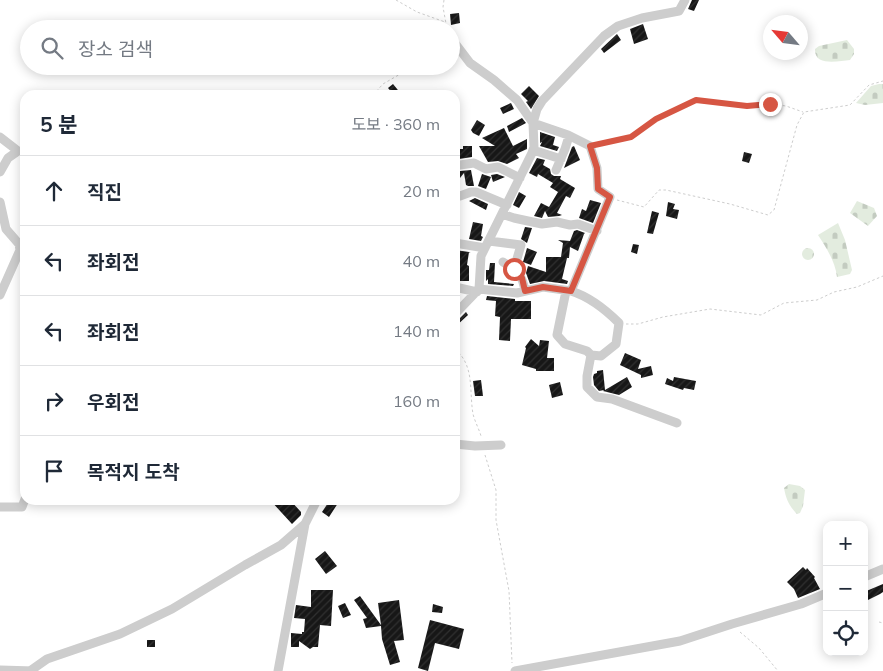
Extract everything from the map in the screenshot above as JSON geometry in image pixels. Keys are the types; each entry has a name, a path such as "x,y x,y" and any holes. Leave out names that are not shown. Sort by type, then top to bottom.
{"street":[{"path":"460,309 478,290 480,264 487,245 533,150 533,123 537,109 542,101 604,36 618,26 642,18 679,11 685,0"},
{"path":"460,50 470,63 513,95 533,123 590,146 597,168 598,189 610,197 568,291 557,335 565,344 587,351 591,355 601,356 616,344 619,323 606,310 584,296 568,291 556,288 543,287 517,293 460,288"},
{"path":"556,170 569,136"},
{"path":"0,137 18,151 8,158 0,172"},
{"path":"533,150 561,159"},
{"path":"460,165 474,163 486,169 498,167 520,178"},
{"path":"460,196 476,192 514,218 542,224 558,222 570,225 578,224 596,231"},
{"path":"0,202 6,229 19,244 20,250 0,295"},
{"path":"460,243 521,245 514,269"},
{"path":"503,262 514,269 522,278 525,291"},
{"path":"591,355 587,387 597,397 612,400 677,423"},
{"path":"460,444 501,445"},
{"path":"0,508 22,507 23,505"},
{"path":"278,671 306,524 315,505"},
{"path":"30,671 47,659 120,634 172,609 281,545 306,524"},
{"path":"868,575 883,568"},
{"path":"513,671 680,642 732,624 802,604 823,595"},
{"path":"0,670 34,671"}],"path":[{"path":"396,0 417,12 440,20"},
{"path":"444,0 443,7 446,20"},
{"path":"378,90 383,84 398,75"},
{"path":"590,146 631,137 656,119 696,100 747,106 770,104 786,106 804,112 850,105 869,85 883,81"},
{"path":"610,197 644,207 659,190 666,190 730,204 768,215 774,210 797,125 804,112"},
{"path":"619,323 638,324 662,317 710,309 761,315 784,303 817,300 834,292 857,287 883,276"},
{"path":"460,353 470,371 474,415 496,490 496,520 509,591 513,671"},
{"path":"879,622 883,623"},
{"path":"732,624 759,648 778,671"}],"green space":[{"path":"847,40 854,49 854,54 850,60 828,62 823,61 816,55 815,49 819,46"},
{"path":"883,84 883,103 865,105 856,103 871,86"},
{"path":"857,201 874,208 877,216 868,226 850,213"},
{"path":"838,223 845,240 852,270 850,274 837,277 832,260 818,235"},
{"path":"806,248 810,248 814,254 810,260 806,260 802,256 802,252"},
{"path":"789,484 800,486 805,490 803,506 800,513 797,514 786,496 784,488"}],"building":[{"path":"692,0 699,0 694,11 688,9"},
{"path":"459,13 460,20 451,20 450,14"},
{"path":"643,24 648,39 634,44 630,29"},
{"path":"617,34 621,40 604,53 601,49"},
{"path":"393,84 398,90 390,90 388,88"},
{"path":"529,86 539,96 531,109 526,102 528,101 521,94"},
{"path":"511,103 514,109 503,114 500,108"},
{"path":"522,118 526,123 509,132 507,126"},
{"path":"477,120 485,125 479,136 471,130"},
{"path":"504,128 513,146 527,139 527,149 516,154 519,158 507,164 498,161 488,162 479,146 495,146 482,138"},
{"path":"540,132 555,137 553,145 559,147 557,151 540,146 542,142 540,143"},
{"path":"463,146 472,146 472,157 460,159 460,149 463,149"},
{"path":"574,146 580,160 564,168 572,147"},
{"path":"744,152 752,154 749,163 742,161"},
{"path":"537,158 545,160 543,165 550,169 551,174 561,176 560,179 575,188 570,198 566,196 557,213 562,215 548,217 545,211 542,218 534,216 541,203 549,207 558,192 550,187 553,183 538,174 537,177 529,173"},
{"path":"471,170 474,186 468,186 466,185 464,173 460,178 460,171"},
{"path":"482,174 491,177 486,189 478,186"},
{"path":"497,174 505,177 493,182 491,175"},
{"path":"519,192 526,196 519,208 513,205"},
{"path":"475,198 488,204 486,210 469,201"},
{"path":"590,200 601,203 593,223 579,218 582,209 586,211"},
{"path":"668,202 675,204 673,209 679,210 677,219 666,216"},
{"path":"652,211 659,213 653,234 647,233"},
{"path":"473,222 483,224 481,236 483,237 481,241 469,239"},
{"path":"525,227 532,228 527,243 521,239"},
{"path":"577,230 585,233 578,251 570,247 569,258 567,258 562,279 568,281 567,284 544,281 530,284 526,273 528,266 546,272 546,257 561,257 563,243 558,240 570,241 574,231"},
{"path":"633,244 639,245 637,254 631,252"},
{"path":"527,248 537,252 531,265 523,262"},
{"path":"460,251 469,252 467,265 469,266 469,281 460,281"},
{"path":"490,263 495,263 494,282 514,284 513,286 488,284 488,279 486,281 486,270 489,270"},
{"path":"487,296 515,299 515,301 531,301 531,319 511,319 510,341 499,340 500,317 495,316 496,301 486,300"},
{"path":"466,312 468,315 460,322 460,318"},
{"path":"531,339 539,346 540,340 549,341 547,358 554,358 554,371 536,371 536,369 522,365 525,347"},
{"path":"625,353 641,360 638,369 651,366 653,375 641,378 641,375 620,365"},
{"path":"603,370 605,390 627,377 632,387 619,395 604,390 599,391 594,385 593,377 597,371"},
{"path":"674,377 696,381 694,390 684,388 683,390 665,384 667,378 673,381"},
{"path":"481,380 483,396 475,396 473,381"},
{"path":"560,382 563,395 552,398 549,385"},
{"path":"275,505 295,505 301,512 301,515 292,524"},
{"path":"327,505 337,505 329,517 322,512"},
{"path":"325,551 337,566 326,574 315,559"},
{"path":"803,567 806,570 807,568 815,577 820,589 798,598 794,589 787,582"},
{"path":"883,584 883,592 868,600 868,590"},
{"path":"311,590 333,590 331,626 320,625 318,647 310,649 299,641 299,647 291,647 291,633 302,634 304,632 305,619 294,618 296,605 311,607"},
{"path":"360,596 381,625 378,603 399,600 404,640 394,641 400,662 390,665 382,639 381,626 366,628 363,619 367,618 354,600"},
{"path":"345,603 351,615 343,618 338,606"},
{"path":"433,604 443,607 442,613 432,612"},
{"path":"430,620 464,629 459,649 435,643 428,671 418,668"},
{"path":"147,640 155,640 155,647 147,647"}],"route":[{"path":"514,269 518,271 522,278 525,291 543,287 571,291 610,197 598,189 597,168 590,146 631,137 656,119 696,100 747,106 770,104"}]}
